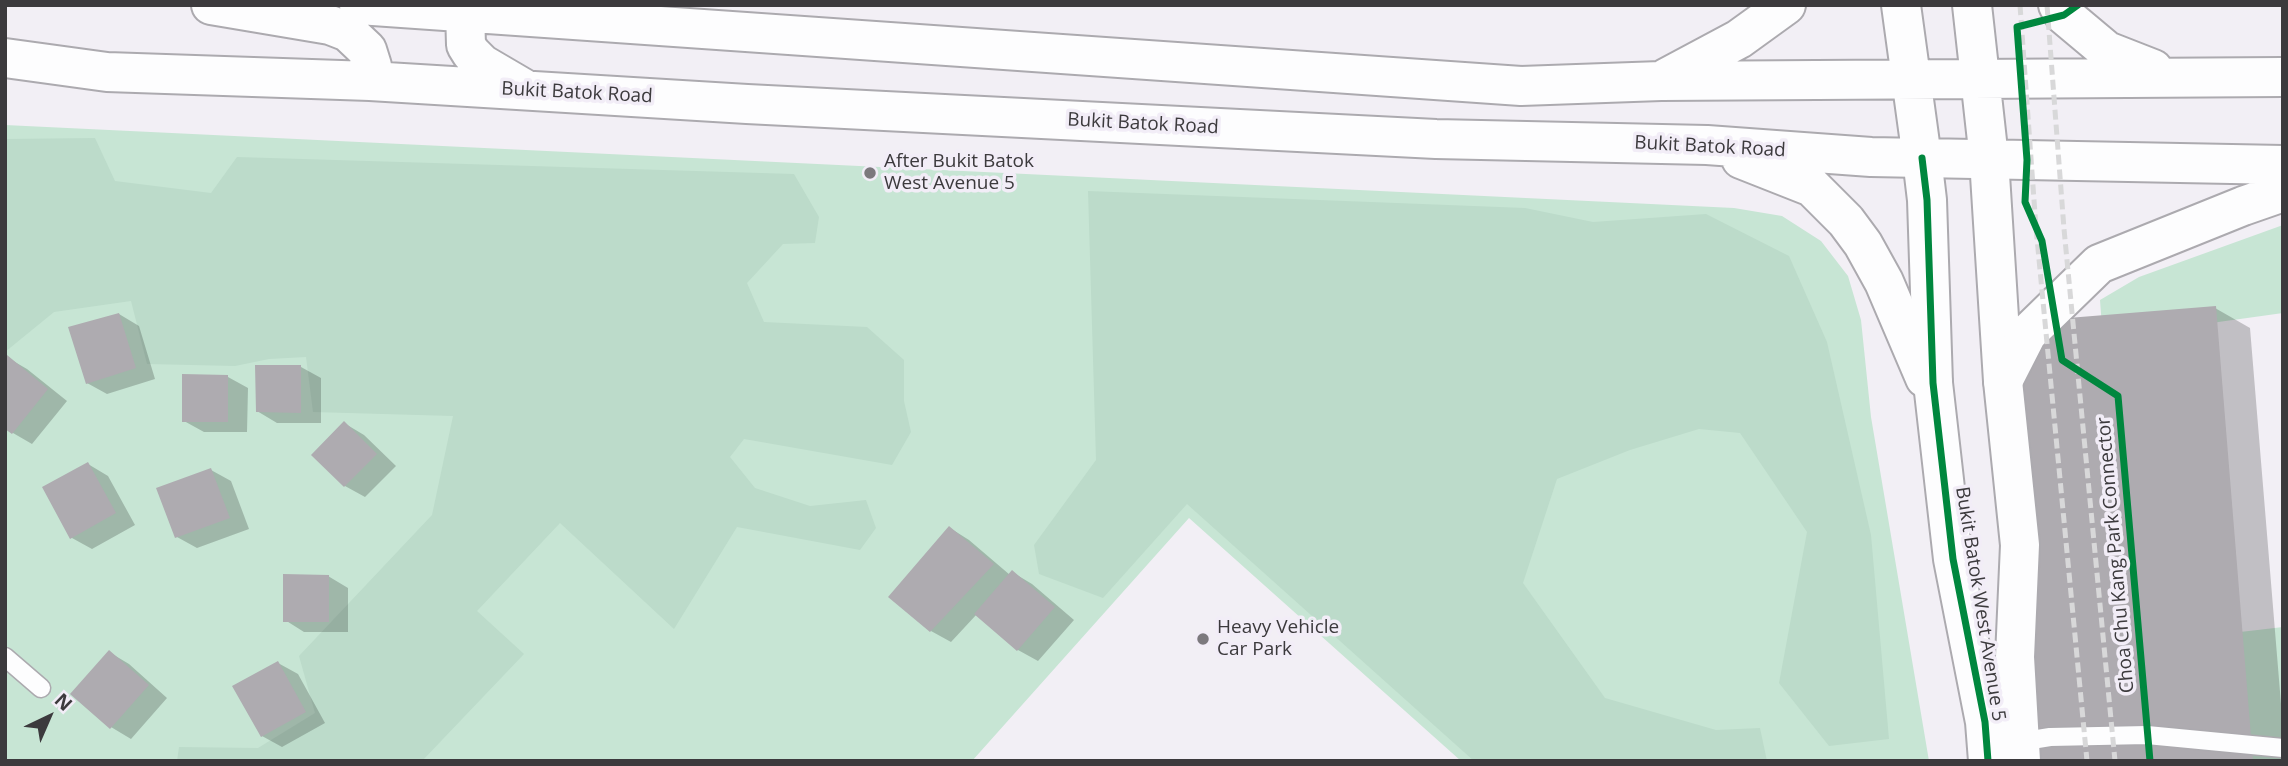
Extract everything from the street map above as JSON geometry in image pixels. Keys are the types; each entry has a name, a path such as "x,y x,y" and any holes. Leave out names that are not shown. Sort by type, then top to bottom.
{"main road":[{"path":"211,5 330,25 348,32 367,50 372,65 370,82"},
{"path":"359,5 1521,86 1661,81 1909,78 2283,77"},
{"path":"1661,81 1739,39 1786,5"},
{"name":"Bukit Batok West Avenue 5","path":"1901,5 1927,200 1933,383 1953,559 1985,722 2009,754"},
{"name":"Bukit Batok West Avenue 5","path":"1972,5 1989,159 2003,381 2020,545 2009,754"},
{"path":"2058,5 2064,15 2107,51 2170,76"},
{"path":"465,11 466,45 471,54 482,64 528,90"},
{"name":"Bukit Batok Road","path":"5,58 107,72 370,82 1436,139 1707,145 1871,158 2283,165"},
{"path":"1707,145 1812,187 1846,221 1863,243 1884,282 1925,378 1933,383"},
{"path":"2003,381 2027,334 2099,264 2283,192"}],"lane":[{"path":"5,657 41,688"},
{"path":"2009,754 2050,737 2147,735 2283,748"}],"green space":[{"path":"5,125 1734,208 1782,216 1821,241 1848,276 1861,320 1871,417 1929,761 1461,761 1189,518 972,761 5,761"},
{"path":"95,138 115,181 211,193 237,157 794,174 819,217 815,243 783,244 747,283 764,322 867,327 904,360 904,401 911,432 892,465 744,439 730,457 755,488 810,506 866,500 876,528 860,550 737,527 674,629 560,523 477,611 524,654 422,761 177,761 179,747 258,748 315,713 299,656 432,515 453,416 313,412 306,357 269,359 235,366 147,364 131,301 54,312 5,352 5,139"},
{"path":"1088,191 1525,208 1593,222 1706,214 1789,256 1827,342 1871,535 1889,739 1829,746 1779,683 1807,532 1740,433 1699,429 1630,450 1557,479 1523,583 1605,698 1716,730 1760,728 1767,761 1474,761 1187,504 1103,598 1039,574 1034,545 1096,460"},
{"path":"2283,225 2283,313 2197,325 2223,634 2283,627 2283,761 2134,761 2100,300 2139,277"}],"building":[{"path":"2216,306 2253,761 2039,761 2009,350 2031,321"},
{"path":"119,313 136,368 86,384 68,327"},
{"path":"7,355 48,389 12,434 5,429"},
{"path":"255,365 301,365 301,413 256,412"},
{"path":"182,374 228,375 228,422 182,422"},
{"path":"344,421 377,454 344,487 311,455"},
{"path":"88,462 116,513 70,539 42,487"},
{"path":"211,468 230,518 175,538 156,488"},
{"path":"949,526 994,564 930,632 888,597"},
{"path":"1012,570 1055,607 1017,651 974,614"},
{"path":"283,574 329,575 329,622 283,622"},
{"path":"109,650 149,685 110,729 70,694"},
{"path":"278,661 306,712 261,737 232,686"}],"railway":[{"path":"2020,5 2036,228 2087,761"},
{"path":"2047,5 2064,229 2115,761"}],"cycle path":[{"name":"Choa Chu Kang Park Connector","path":"2078,5 2064,15 2017,27 2027,160 2025,202 2042,241 2062,360 2118,396 2150,761"},
{"path":"1922,158 1927,200 1933,383 1953,559 1985,722 1988,761"}],"place":[{"name":"After Bukit Batok West Avenue 5","path":"870,173"},
{"name":"Heavy Vehicle Car Park","path":"1203,639"}]}
